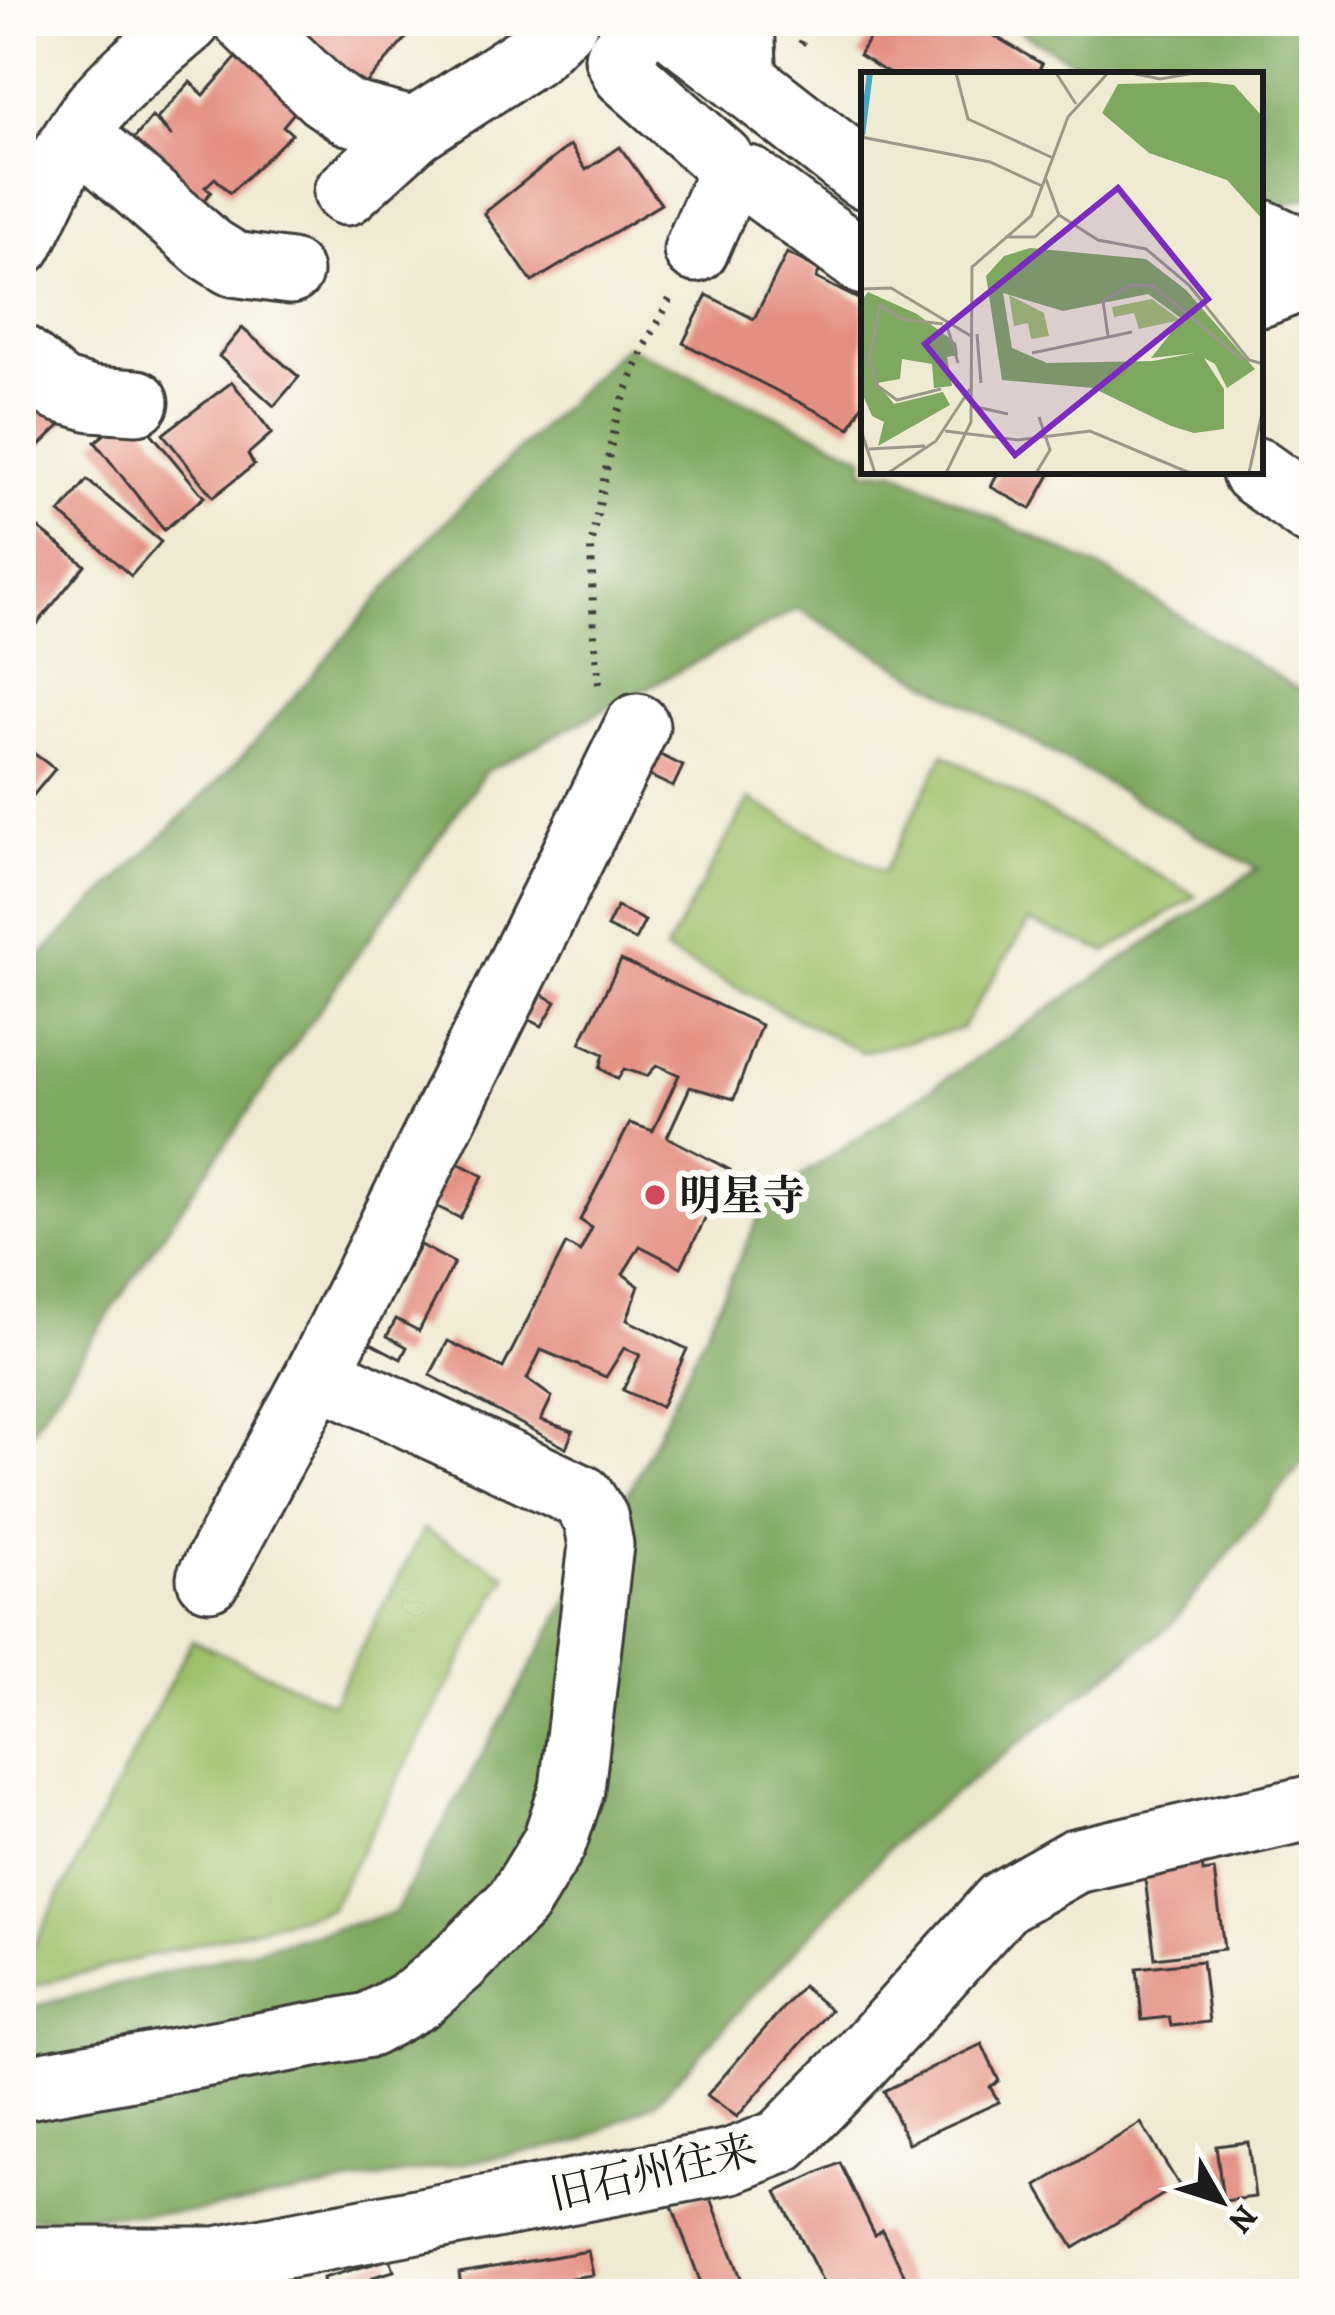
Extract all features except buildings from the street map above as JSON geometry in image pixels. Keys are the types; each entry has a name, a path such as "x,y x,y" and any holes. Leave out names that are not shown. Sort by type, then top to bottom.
{"main road":[{"path":"667,21 744,51 861,172"},
{"path":"1259,474 1314,513"}],"street":[{"path":"21,244 58,167 94,110 190,21"},
{"path":"246,21 325,96 350,113 415,130"},
{"path":"646,21 617,58 626,74 721,159 728,177 696,250"},
{"path":"346,193 415,130 534,53 557,30"},
{"path":"482,119 540,65 557,30"},
{"path":"78,134 208,249 233,264 290,272"},
{"path":"728,177 748,178 861,261"},
{"path":"1263,232 1314,256"},
{"path":"1263,294 1314,274"},
{"path":"21,357 60,390 92,399 137,402"},
{"path":"209,1578 318,1374 619,715"},
{"path":"21,2088 369,2025 418,1998 459,1962 518,1902 554,1843 572,1789 577,1751 601,1544 596,1519 581,1497 318,1374"},
{"name":"旧石州往来","path":"21,2260 217,2259 731,2161 782,2140 1003,1902 1075,1861 1314,1808"}],"path":[{"path":"619,715 594,637 591,547 617,414 645,346 696,250"}],"green space":[{"path":"1002,21 1314,21 1314,196 1263,210 1263,72 1091,72"},
{"path":"625,345 861,455 861,474 901,474 1112,574 1314,699 1314,1449 1170,1626 901,1835 656,2102 580,2142 195,2212 21,2218 21,2010 394,1913 637,1477 768,1198 1257,869 798,609 485,772 21,1440 21,968 34,962 242,757 434,533"},
{"path":"944,754 1196,896 1107,952 1029,922 961,1029 862,1052 665,951 749,799 884,872"},
{"path":"424,1529 507,1575 330,1909 21,1989 21,1970 192,1640 332,1703"}],"place":[{"name":"明星寺","path":"655,1195"}]}
